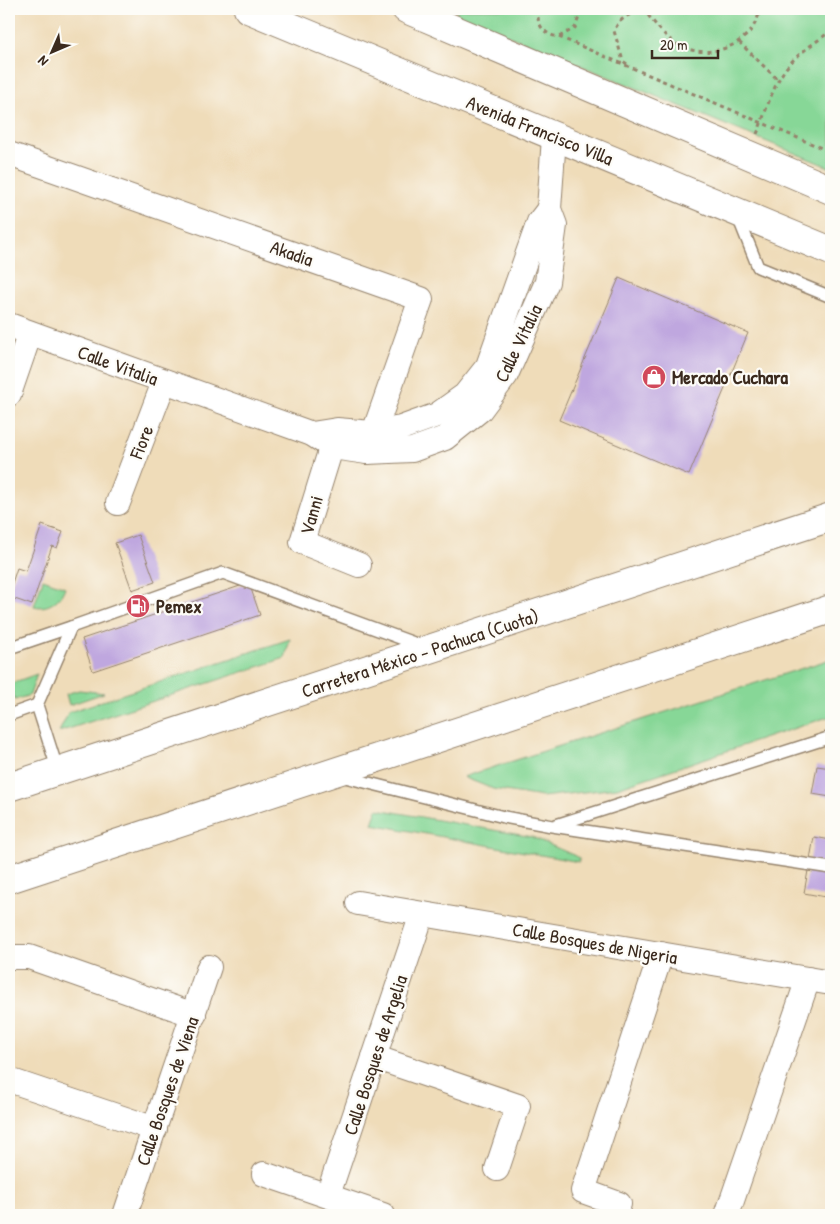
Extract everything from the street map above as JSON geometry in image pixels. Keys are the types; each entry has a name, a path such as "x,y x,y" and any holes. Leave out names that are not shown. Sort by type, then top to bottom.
{"main road":[{"name":"Avenida Francisco Villa","path":"248,9 831,251"},
{"path":"406,9 831,190"},
{"name":"Carretera México - Pachuca (Cuota)","path":"9,787 831,517"},
{"path":"9,879 831,610"}],"street":[{"name":"Calle Vitalia","path":"19,329 312,434 412,450 445,438 480,410 497,370 547,282 555,225 549,210 554,137"},
{"name":"Akadia","path":"9,154 421,299 370,442"},
{"path":"9,394 19,329"},
{"name":"Fiore","path":"118,503 164,382"},
{"name":"Vanni","path":"334,439 302,542 359,565"},
{"name":"Calle Bosques de Nigeria","path":"358,903 831,983"},
{"name":"Calle Bosques de Argelia","path":"328,1196 422,914"},
{"path":"619,1204 583,1191 661,954"},
{"path":"9,957 29,957 194,1015"},
{"name":"Calle Bosques de Viena","path":"125,1215 209,967"},
{"path":"727,1215 808,979"},
{"path":"374,1056 518,1106 497,1169"},
{"path":"9,1080 155,1129"},
{"path":"264,1174 383,1215"}],"lane":[{"path":"736,211 758,267 831,297"},
{"path":"9,648 223,573 431,649"},
{"path":"58,771 37,705 71,627"},
{"path":"9,714 37,705"},
{"path":"552,826 831,737"},
{"path":"330,773 504,817 831,868"}],"path":[{"path":"539,9 537,16 542,29 547,34 559,37 629,66 831,152"},
{"path":"559,37 575,28 579,17 577,9"},
{"path":"629,66 623,61 614,31 617,22 626,15 644,9 669,39 697,52 715,51 739,42 752,28 760,9"},
{"path":"749,155 778,80 786,68 801,53 831,30"},
{"path":"739,42 778,80"}],"green space":[{"path":"458,9 831,9 831,168 455,14"},
{"path":"43,579 65,587 53,603 44,607 34,606"},
{"path":"290,639 285,658 59,732 69,712"},
{"path":"831,659 831,716 617,788 542,797 493,789 463,777"},
{"path":"37,674 30,695 15,700 9,684"},
{"path":"79,690 104,693 69,705 66,694"},
{"path":"377,809 532,837 580,858 579,862 372,824"}],"building":[{"name":"Mercado Cuchara","path":"619,278 748,333 689,475 559,420"},
{"path":"42,525 63,532 57,548 52,546 32,605 9,597 9,592 17,568 26,571"},
{"path":"138,535 155,582 132,590 115,543"},
{"path":"249,583 260,615 93,671 82,639"},
{"path":"817,766 831,768 831,797 812,794"},
{"path":"814,837 831,840 831,898 804,893"}],"place":[{"name":"Mercado Cuchara","path":"654,377"},
{"name":"Pemex","path":"138,606"}]}
